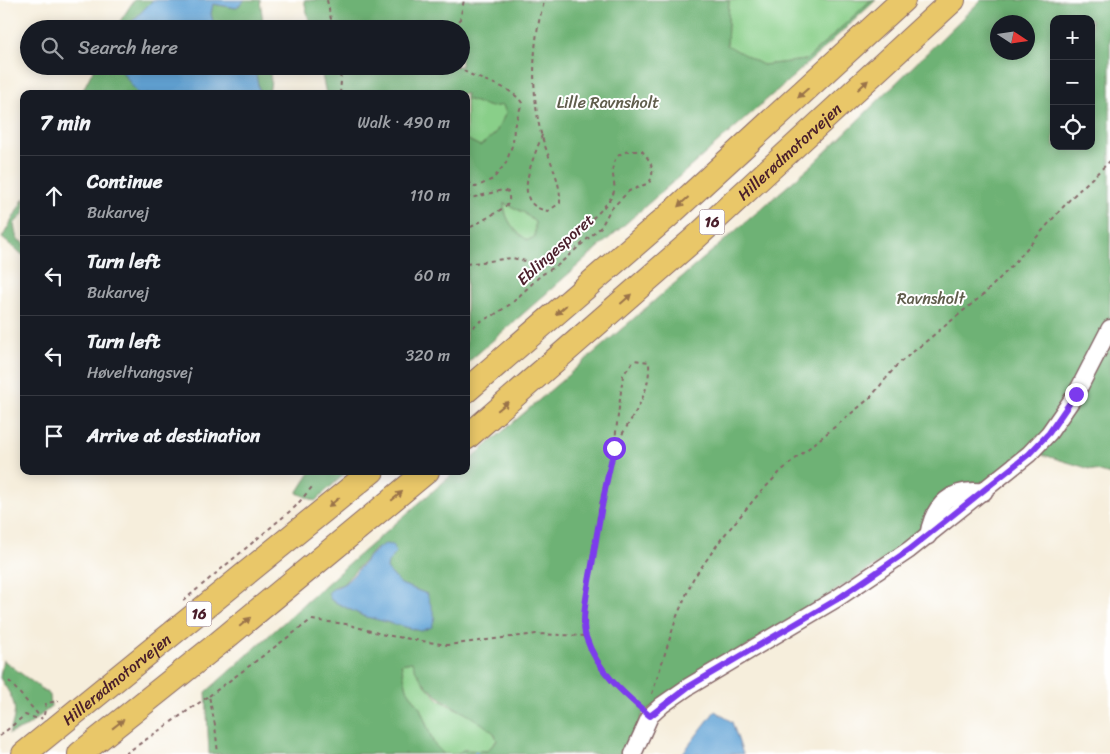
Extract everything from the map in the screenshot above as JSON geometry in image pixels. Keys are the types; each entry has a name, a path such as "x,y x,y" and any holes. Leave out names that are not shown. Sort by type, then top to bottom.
{"highway":[{"name":"16","path":"470,389 668,216 902,0"},
{"name":"Hillerødmotorvejen","path":"470,434 692,240 953,0"},
{"name":"Hillerødmotorvejen","path":"24,754 367,475"},
{"name":"16","path":"80,754 219,644 422,475"}],"street":[{"path":"634,754 650,716 688,687 836,600 928,536 1029,454 1049,433 1076,394 1110,328"}],"path":[{"path":"327,0 331,20"},
{"path":"460,20 464,0"},
{"path":"542,136 526,186 529,202 538,209 548,211 560,203 561,188 542,136 535,94 535,56 545,0"},
{"path":"470,74 518,97 522,103 514,127 513,143 504,168 493,179 476,187 470,183"},
{"path":"340,75 340,90"},
{"name":"Eblingesporet","path":"470,263 512,258 539,264 595,216 610,198 614,190 612,171 615,159 619,155 624,152 642,151 652,166 654,171 649,183 629,191 610,210 601,226 566,258 541,275 512,303 494,316 479,322 470,329"},
{"path":"651,696 676,616 693,580 722,538 757,496 782,470 870,398 897,366 984,294 1008,270 1071,198 1110,161"},
{"path":"470,198 503,190 508,192 509,198 508,203 503,208 470,228"},
{"path":"614,448 642,401 650,380 649,362 634,360 623,375 614,448 600,506 586,600 585,636 602,670 630,699 650,716"},
{"path":"177,606 288,512 312,487"},
{"path":"125,754 209,696 311,620 346,624 385,636 447,645 536,634 585,636"},
{"path":"9,680 43,720"},
{"path":"209,696 216,725 218,754"},
{"path":"43,720 46,703 62,701"},
{"path":"0,736 25,715 43,720"}],"green space":[{"path":"134,0 153,0 134,20 121,20"},
{"path":"245,0 260,0 263,20 213,20 211,14 213,4 236,8"},
{"name":"Lille Ravnsholt","path":"304,0 729,0 727,45 763,65 806,60 871,0 876,0 797,73 470,360 470,141 480,146 495,134 506,113 503,105 491,107 470,100 470,90 325,90 322,75 470,75 470,20 309,20","holes":["504,203 523,212 535,222 535,237 528,240 511,225 504,209"]},
{"path":"729,0 871,0 806,60 763,65 727,46"},
{"name":"Ravnsholt","path":"981,0 1110,0 1110,475 1027,450 903,548 644,712 624,754 457,754 463,750 487,751 497,741 495,734 472,717 437,696 419,676 412,662 401,664 407,689 420,708 434,744 444,754 209,754 206,692 451,475 470,475 470,460 813,164","holes":["375,549 396,553 388,562 387,569 401,584 427,594 421,631 363,616 331,600 334,587 343,584"]},
{"path":"90,75 124,75 135,90 83,90"},
{"path":"256,75 270,75 270,90 259,90"},
{"path":"470,100 491,107 503,105 506,113 495,134 480,146 470,141"},
{"path":"504,203 523,212 535,222 535,237 528,240 518,234 508,220"},
{"path":"20,205 20,217 14,224 17,239 20,241 20,253 2,238"},
{"path":"308,475 344,475 315,501 297,493"},
{"path":"3,660 50,695 51,707 28,726 9,734 15,710 12,699 0,678"},
{"path":"412,662 424,683 440,700 481,721 494,733 497,740 487,751 464,750 457,754 444,754 434,744 420,708 407,689 401,664"}],"water":[{"path":"153,0 245,0 236,8 213,4 211,14 213,20 134,20"},
{"path":"124,75 256,75 259,90 135,90"},
{"path":"385,544 393,545 396,553 388,562 387,569 401,584 427,594 435,617 432,627 421,631 363,616 331,600 328,593 345,583 379,547"},
{"path":"715,711 732,722 743,754 682,754"}],"route":[{"path":"614,448 600,506 586,600 585,636 602,670 630,699 650,716 688,687 836,600 909,550 984,492 1029,454 1049,433 1076,394"}]}
